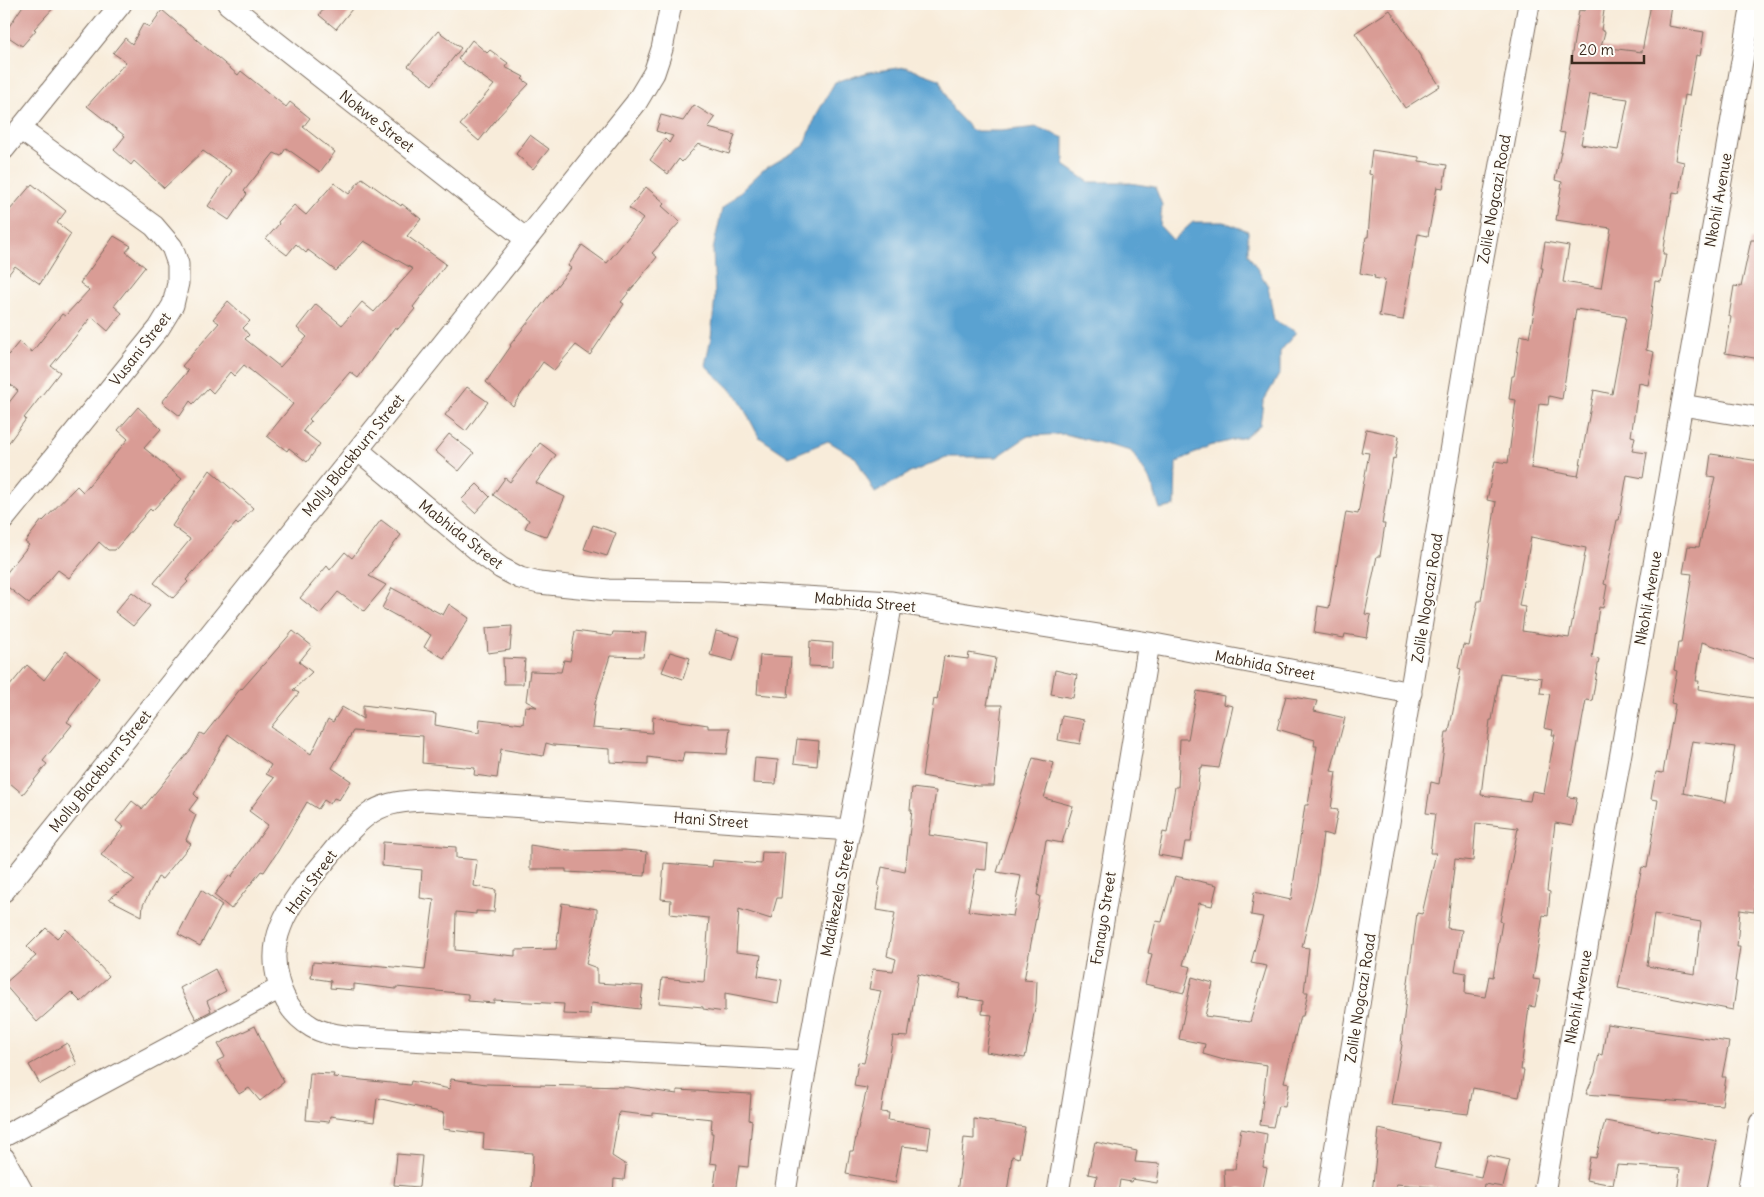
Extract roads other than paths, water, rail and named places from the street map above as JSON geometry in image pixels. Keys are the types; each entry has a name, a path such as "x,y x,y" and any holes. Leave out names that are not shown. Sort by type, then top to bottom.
{"street":[{"path":"4,148 121,4"},
{"name":"Nokwe Street","path":"228,4 526,239"},
{"name":"Molly Blackburn Street","path":"4,891 636,103 654,73 662,49 671,4"},
{"name":"Zolile Nogcazi Road","path":"1328,1193 1471,324 1529,4"},
{"name":"Nkohli Avenue","path":"1544,1193 1752,4"},
{"name":"Vusani Street","path":"4,519 159,328 174,305 178,283 178,264 172,248 154,226 20,129"},
{"path":"1682,405 1760,418"},
{"name":"Mabhida Street","path":"358,450 501,568 520,578 539,583 608,590 716,592 892,602 1149,644 1411,693"},
{"name":"Madikezela Street","path":"785,1193 806,1061 892,602"},
{"name":"Fanayo Street","path":"1058,1193 1149,644"},
{"name":"Hani Street","path":"806,1061 352,1037 331,1034 313,1027 300,1018 290,1007 280,988 276,972 276,943 281,925 290,908 353,826 373,811 403,801 424,800 850,830"},
{"path":"4,1136 280,988"},
{"path":"1748,1193 1760,1123"},
{"path":"4,1158 23,1193"}],"water":[{"path":"905,67 939,79 953,110 973,131 1001,131 1037,127 1064,138 1064,165 1089,182 1123,182 1155,187 1162,205 1160,226 1173,240 1193,222 1224,222 1248,231 1248,254 1268,286 1274,320 1296,332 1280,352 1280,373 1263,402 1260,425 1245,437 1209,446 1176,463 1175,506 1160,509 1151,481 1131,451 1065,434 1028,436 997,457 946,457 908,474 875,493 856,458 828,441 789,457 759,437 738,397 705,365 711,338 715,297 713,250 722,209 763,170 804,146 818,112 835,82 869,72"}]}
